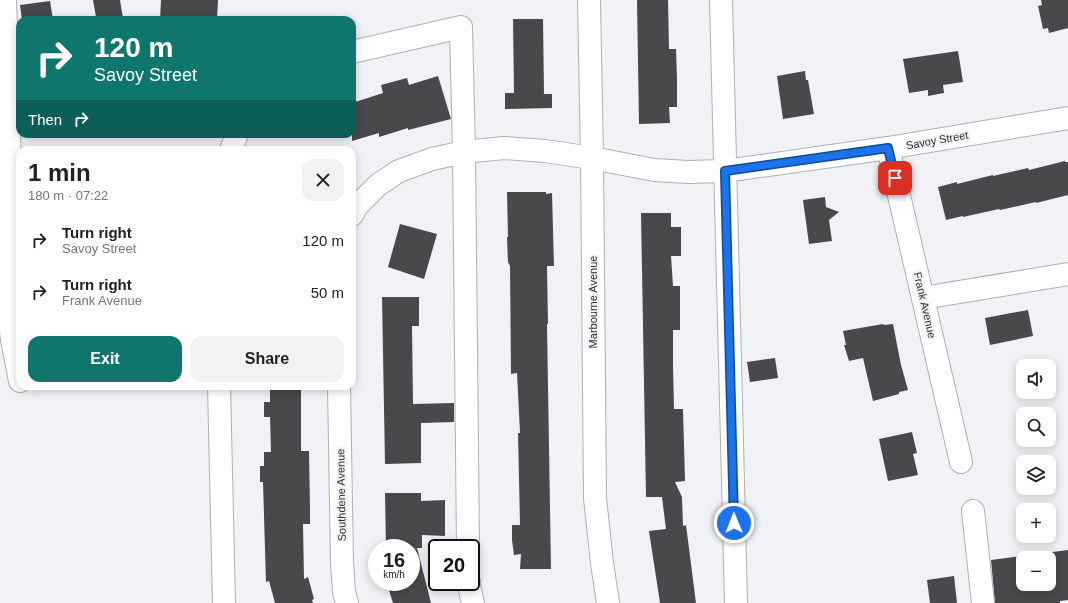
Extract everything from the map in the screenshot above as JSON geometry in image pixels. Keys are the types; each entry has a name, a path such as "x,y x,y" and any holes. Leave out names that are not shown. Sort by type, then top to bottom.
{"street":[{"path":"5,0 10,217 8,303 16,360"},
{"name":"Marbourne Avenue","path":"588,0 592,158 594,498 608,603"},
{"path":"722,0 736,603"},
{"path":"356,51 461,27 464,152 468,539"},
{"name":"Savoy Street","path":"592,158 654,170 688,172 725,171 888,148 1068,118"},
{"path":"356,208 378,184 399,171 432,159 464,152 504,148 545,151 592,158"},
{"name":"Frank Avenue","path":"888,148 961,462"},
{"path":"923,298 1068,274"},
{"path":"219,390 224,603"},
{"name":"Southdene Avenue","path":"339,390 342,562 346,603"},
{"path":"974,511 983,603"},
{"path":"470,591 473,603"}],"building":[{"path":"93,0 120,0 123,16 96,16"},
{"path":"161,0 218,0 217,16 160,16"},
{"path":"637,0 668,0 669,49 676,49 677,79 677,107 669,107 670,123 639,124"},
{"path":"1041,0 1068,0 1068,28 1049,33 1048,28 1043,29 1038,6 1042,5"},
{"path":"50,1 52,16 21,16 20,5"},
{"path":"513,19 543,19 544,94 552,94 552,108 505,109 505,93 514,93"},
{"path":"958,51 963,82 943,85 944,93 928,96 928,90 909,93 903,59"},
{"path":"805,71 814,114 783,119 777,76"},
{"path":"438,76 451,119 408,130 408,128 379,137 379,133 352,141 352,138 356,138 356,102 383,93 381,85 407,78 409,85"},
{"path":"1065,161 1068,162 1068,195 1036,203 946,220 938,187 1028,168 1029,170"},
{"path":"507,192 552,193 554,266 547,266 551,569 520,569 521,554 514,555 512,540 512,525 520,525 518,433 520,433 517,373 511,374 510,266 508,262"},
{"path":"825,197 826,207 839,212 829,220 832,241 809,244 803,200"},
{"path":"641,213 671,213 671,227 681,227 681,256 671,256 673,286 680,286 680,330 673,330 674,409 683,409 685,481 675,482 682,497 683,526 686,525 696,603 660,603 649,531 666,529 662,497 646,497"},
{"path":"400,224 437,234 424,279 388,267"},
{"path":"382,297 419,297 419,326 412,326 413,404 454,403 454,422 421,423 421,463 385,464"},
{"path":"1028,310 1033,336 990,345 985,318"},
{"path":"883,324 893,324 901,365 908,390 873,401 863,358 849,361 844,345 846,345 843,331"},
{"path":"775,358 778,378 750,382 747,362"},
{"path":"270,390 301,390 301,451 309,451 310,509 310,524 303,524 304,579 308,577 314,599 312,600 313,603 275,603 269,581 266,582 263,482 260,482 260,466 264,466 264,452 271,452 270,417 264,417 264,402 270,402"},
{"path":"912,432 917,453 913,454 918,475 888,481 879,439"},
{"path":"385,493 421,493 421,501 445,500 445,536 422,535 422,548 420,548 420,539 386,539"},
{"path":"1068,550 1068,600 1060,601 1060,603 995,603 991,560 1016,557 1016,591 1056,591 1056,552"},
{"path":"420,560 431,603 393,603 389,591 420,591"},
{"path":"954,576 957,603 930,603 927,580"}],"route":[{"path":"734,523 725,171 888,148 895,178"}]}
